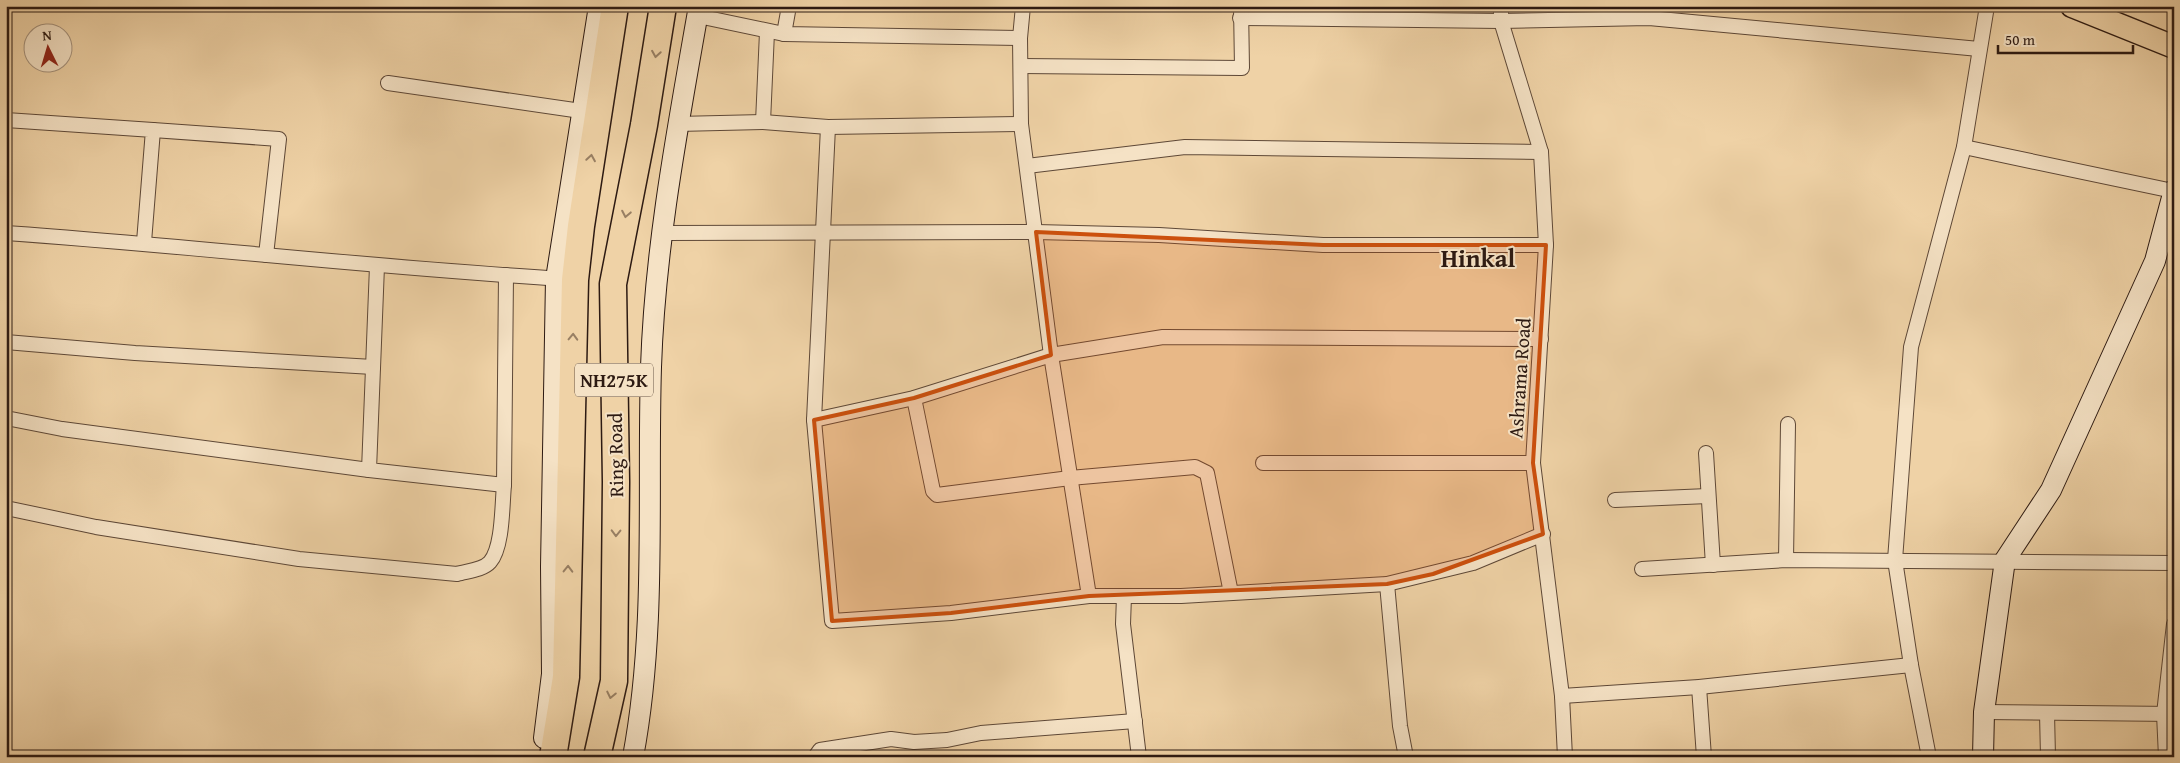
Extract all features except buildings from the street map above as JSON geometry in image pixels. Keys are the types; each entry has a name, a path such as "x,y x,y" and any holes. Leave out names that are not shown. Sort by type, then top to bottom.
{"highway":[{"name":"NH275K","path":"553,757 566,677 565,279 581,226 616,6"},
{"name":"Ring Road","path":"597,757 614,681 616,482 613,284 644,125 664,6"}],"main road":[{"path":"2072,6 2174,47"},
{"path":"2106,6 2174,33"}],"street":[{"path":"540,757 552,674 551,567 565,279 581,111 599,6"},
{"path":"784,34 789,6"},
{"path":"1023,6 1020,38 1021,124 1051,355 1088,596"},
{"name":"Ashrama Road","path":"1501,6 1502,21 1540,152 1546,245 1533,463 1562,696 1566,757"},
{"path":"1929,757 1911,664 1895,560 1911,347 1964,147 1987,6"},
{"path":"633,757 642,712 647,627 651,365 661,234 677,124 699,11 767,32 784,34 1020,38"},
{"path":"1021,66 1242,68 1240,12 1502,21 1649,18 1979,49"},
{"path":"763,122 767,32"},
{"path":"388,83 581,111"},
{"path":"6,120 279,139 266,255"},
{"path":"677,124 763,122 828,127 1021,124"},
{"path":"828,127 814,420 832,621 951,613 1088,596 1231,593 1387,584 1473,562 1542,534"},
{"path":"144,242 152,130"},
{"path":"1027,166 1185,147 1540,152"},
{"path":"1964,147 2174,191 2155,261 2051,490 2005,560 1984,712 1982,757"},
{"path":"661,234 1036,232 1159,235 1323,244 1546,245"},
{"path":"6,234 144,242 377,266 565,279"},
{"path":"369,470 377,266"},
{"path":"6,508 96,527 299,558 457,574 477,569 490,563 497,549 504,485 506,275"},
{"path":"814,420 914,398 1051,355 1162,337 1541,339"},
{"path":"6,342 136,353 373,367"},
{"path":"914,398 933,490 937,495 1070,478 1194,467 1207,473 1231,593"},
{"path":"6,419 62,430 369,470 504,485"},
{"path":"1786,560 1788,424"},
{"path":"1706,453 1712,565"},
{"path":"1263,464 1533,463"},
{"path":"1615,500 1708,496"},
{"path":"1642,569 1786,560 2005,560 2174,563"},
{"path":"1387,584 1400,726 1406,757"},
{"path":"1124,596 1123,624 1140,757"},
{"path":"2166,757 2174,624"},
{"path":"1562,696 1699,687 1911,664"},
{"path":"1699,687 1704,757"},
{"path":"1984,712 2169,714"},
{"path":"2047,713 2048,757"},
{"path":"815,757 820,750 891,739 914,742 981,733 1135,721"}],"highlighted area":[{"path":"1036,232 1323,245 1546,245 1533,463 1543,534 1433,574 1387,584 1089,596 951,613 832,621 814,420 914,398 1051,355"}],"district":[{"name":"Hinkal","path":"1478,258"}]}
